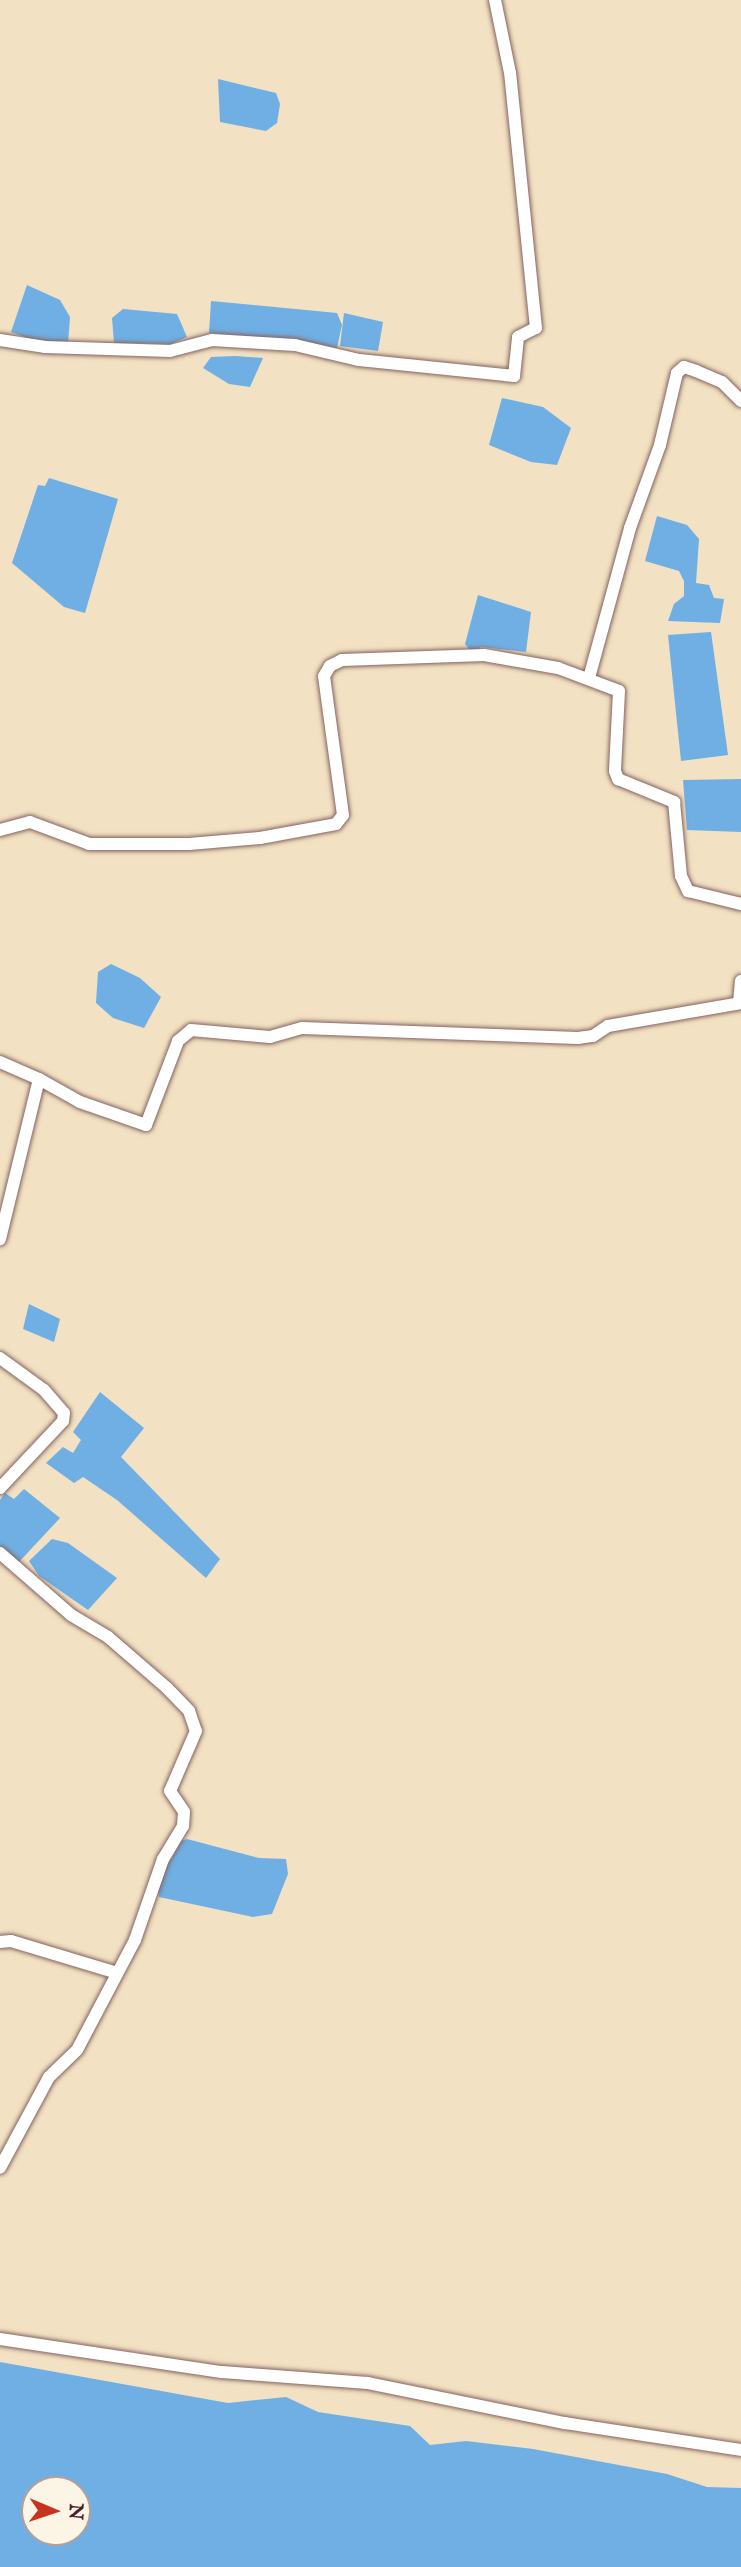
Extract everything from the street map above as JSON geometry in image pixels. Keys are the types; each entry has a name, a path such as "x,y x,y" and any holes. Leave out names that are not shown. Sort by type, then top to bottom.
{"street":[{"path":"0,340 45,347 170,351 212,340 295,345 359,360 514,376 518,337 536,328 510,73 495,0"},
{"path":"589,678 630,528 660,445 677,373 684,367 722,382 741,401"},
{"path":"0,830 30,822 89,844 189,844 260,838 335,824 343,815 324,676 330,666 342,660 484,655 522,660 589,678 619,691 615,771 618,779 674,802 681,876 688,891 741,904"},
{"path":"0,1062 39,1079 80,1102 146,1125 178,1041 191,1031 270,1037 302,1028 578,1038 593,1036 608,1026 740,1003 741,981"},
{"path":"0,1239 39,1079"},
{"path":"0,1358 44,1390 64,1413 63,1421 0,1488"},
{"path":"0,1553 71,1615 117,1644 181,1701 194,1722 191,1749 170,1791 184,1812 183,1826 163,1859 135,1940 77,2050 49,2077 0,2168"},
{"path":"0,1942 11,1941 117,1973"},
{"path":"0,2339 222,2372 282,2373 368,2383 565,2423 741,2450"}],"water":[{"path":"218,79 276,93 280,104 277,123 266,131 220,122"},
{"path":"27,285 60,300 70,317 68,344 47,345 11,332"},
{"path":"211,301 337,313 342,325 337,348 298,340 209,333"},
{"path":"123,309 177,314 187,337 171,344 114,343 112,318"},
{"path":"344,313 383,322 378,351 340,346"},
{"path":"211,357 263,358 250,387 229,384 203,368"},
{"path":"502,398 543,407 571,428 557,465 531,462 489,445"},
{"path":"49,478 118,499 85,613 64,607 12,563 38,485 45,486"},
{"path":"657,516 687,525 699,539 696,583 709,585 714,598 724,599 720,623 668,621 674,604 684,596 684,581 679,571 645,561"},
{"path":"478,595 531,612 526,652 481,647 473,654 465,644"},
{"path":"711,632 728,755 681,761 668,635"},
{"path":"741,779 741,832 687,830 683,780"},
{"path":"111,964 140,978 161,997 144,1028 113,1018 96,1003 98,972"},
{"path":"29,1304 60,1319 54,1342 23,1329"},
{"path":"100,1392 144,1428 121,1457 220,1559 206,1578 117,1500 83,1477 74,1483 46,1463 63,1447 73,1453 81,1440 73,1432"},
{"path":"24,1489 60,1518 19,1562 0,1547 0,1500 5,1493 14,1499"},
{"path":"52,1539 68,1543 117,1578 88,1610 39,1576 29,1561"},
{"path":"187,1839 259,1858 286,1859 288,1874 272,1914 253,1917 159,1897 157,1884 181,1841"},
{"path":"0,2362 228,2403 286,2397 318,2412 410,2426 430,2445 466,2441 533,2449 667,2474 707,2487 741,2488 741,2567 0,2567"}]}
